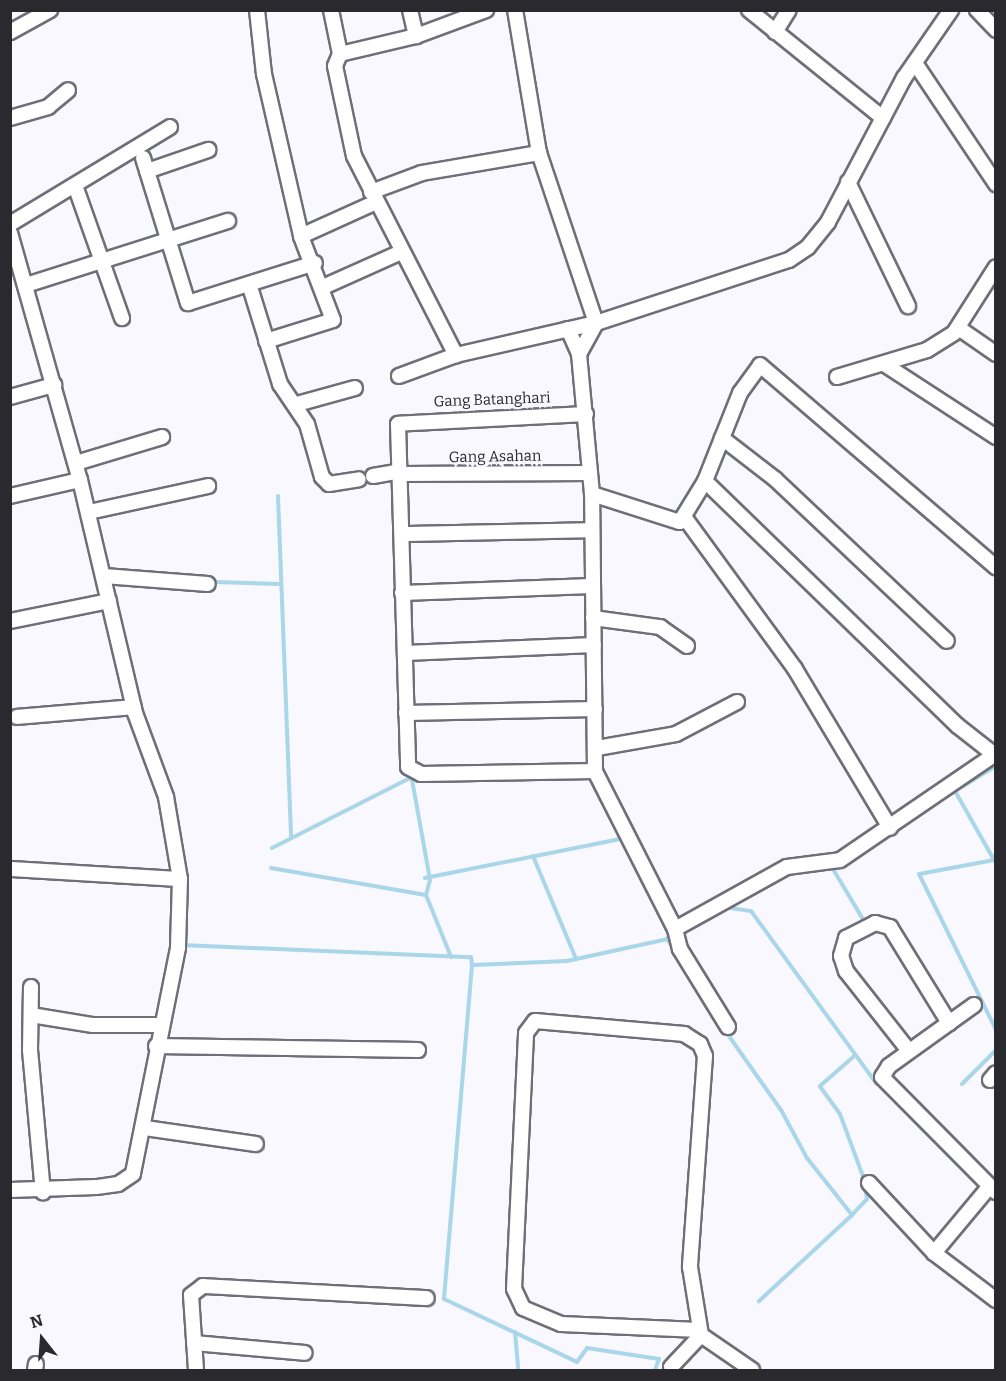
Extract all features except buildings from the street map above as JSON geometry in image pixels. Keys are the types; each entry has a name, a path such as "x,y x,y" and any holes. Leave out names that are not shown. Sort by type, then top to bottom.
{"street":[{"path":"10,32 50,10"},
{"path":"257,10 264,74 301,236 315,263 333,320 266,341"},
{"path":"332,10 340,54 335,66 354,156 372,198 456,355"},
{"path":"410,10 416,36"},
{"path":"340,54 416,36 486,10"},
{"path":"515,10 539,153 563,238 596,323 579,354"},
{"path":"750,10 774,32 883,118"},
{"path":"774,32 789,10"},
{"path":"399,376 456,355 596,323 789,260 828,222 883,118 915,63 951,10"},
{"path":"977,10 996,30"},
{"path":"915,63 996,184"},
{"path":"10,118 48,107 68,90"},
{"path":"10,224 170,127"},
{"path":"208,150 145,164 188,303 250,287 315,263"},
{"path":"301,236 422,173 539,153"},
{"path":"848,182 908,306"},
{"path":"77,191 122,318"},
{"path":"26,285 228,220"},
{"path":"10,233 81,480 134,707 166,797 180,879 178,948 167,1012 160,1024 145,1128 133,1174 118,1184 43,1192 10,1190"},
{"path":"323,287 399,253"},
{"path":"837,376 927,350 960,329 996,267"},
{"path":"250,287 286,396 297,404 355,388"},
{"path":"568,329 579,354 592,494 592,586 597,748 595,771 675,929 680,949 728,1027"},
{"path":"960,329 996,354"},
{"path":"885,364 996,437"},
{"path":"592,494 675,521 685,518 705,481 754,367 766,367 996,567"},
{"path":"10,397 54,385"},
{"name":"Gang Asahan","path":"297,404 325,482 401,473 590,472"},
{"name":"Gang Batanghari","path":"401,473 400,419 586,414"},
{"path":"76,463 162,437"},
{"path":"722,438 775,479 947,641"},
{"path":"401,473 402,593 408,767 415,773 595,771"},
{"path":"10,496 81,480"},
{"path":"675,929 787,867 840,860 995,756 705,481"},
{"path":"89,512 208,486"},
{"path":"685,518 795,669 890,828"},
{"path":"403,534 592,530"},
{"path":"104,576 208,584"},
{"path":"402,593 592,586"},
{"path":"10,621 109,601"},
{"path":"593,618 660,627 687,646"},
{"path":"405,653 594,645"},
{"path":"597,748 676,735 737,702"},
{"path":"17,717 134,707"},
{"path":"406,713 595,709"},
{"path":"10,868 180,879"},
{"path":"909,1051 846,970 841,956 846,938 875,923 890,927 949,1023"},
{"path":"31,987 43,1192"},
{"path":"934,1253 992,1189 885,1082 883,1072 974,1005"},
{"path":"31,1015 93,1024 160,1024"},
{"path":"671,1367 700,1332 690,1267 705,1056 700,1044 684,1034 535,1021 526,1033 514,1289 523,1308 561,1324 700,1332 752,1371"},
{"path":"156,1046 418,1050"},
{"path":"145,1128 256,1144"},
{"path":"869,1182 934,1253 996,1300"},
{"path":"196,1371 191,1295 203,1286 427,1299"},
{"path":"194,1343 305,1353"}],"waterway":[{"path":"278,496 291,838"},
{"path":"214,582 279,584"},
{"path":"937,802 996,766"},
{"path":"411,774 430,880 426,895 451,957"},
{"path":"272,848 412,777"},
{"path":"955,791 994,860 919,874 996,1030"},
{"path":"604,804 662,917"},
{"path":"425,878 620,839"},
{"path":"533,856 576,959"},
{"path":"810,870 840,865"},
{"path":"271,868 426,895"},
{"path":"833,869 864,921"},
{"path":"687,930 794,871"},
{"path":"731,908 751,911 876,1083"},
{"path":"672,930 667,939 674,949"},
{"path":"181,945 471,957 472,965 567,961 668,939"},
{"path":"472,965 444,1299 577,1362 587,1348 659,1359 655,1370"},
{"path":"724,1029 781,1110 807,1158 852,1215 759,1301"},
{"path":"962,1084 996,1050"},
{"path":"852,1215 867,1199 864,1179 840,1114 820,1086 853,1057"},
{"path":"515,1332 518,1370"}]}
